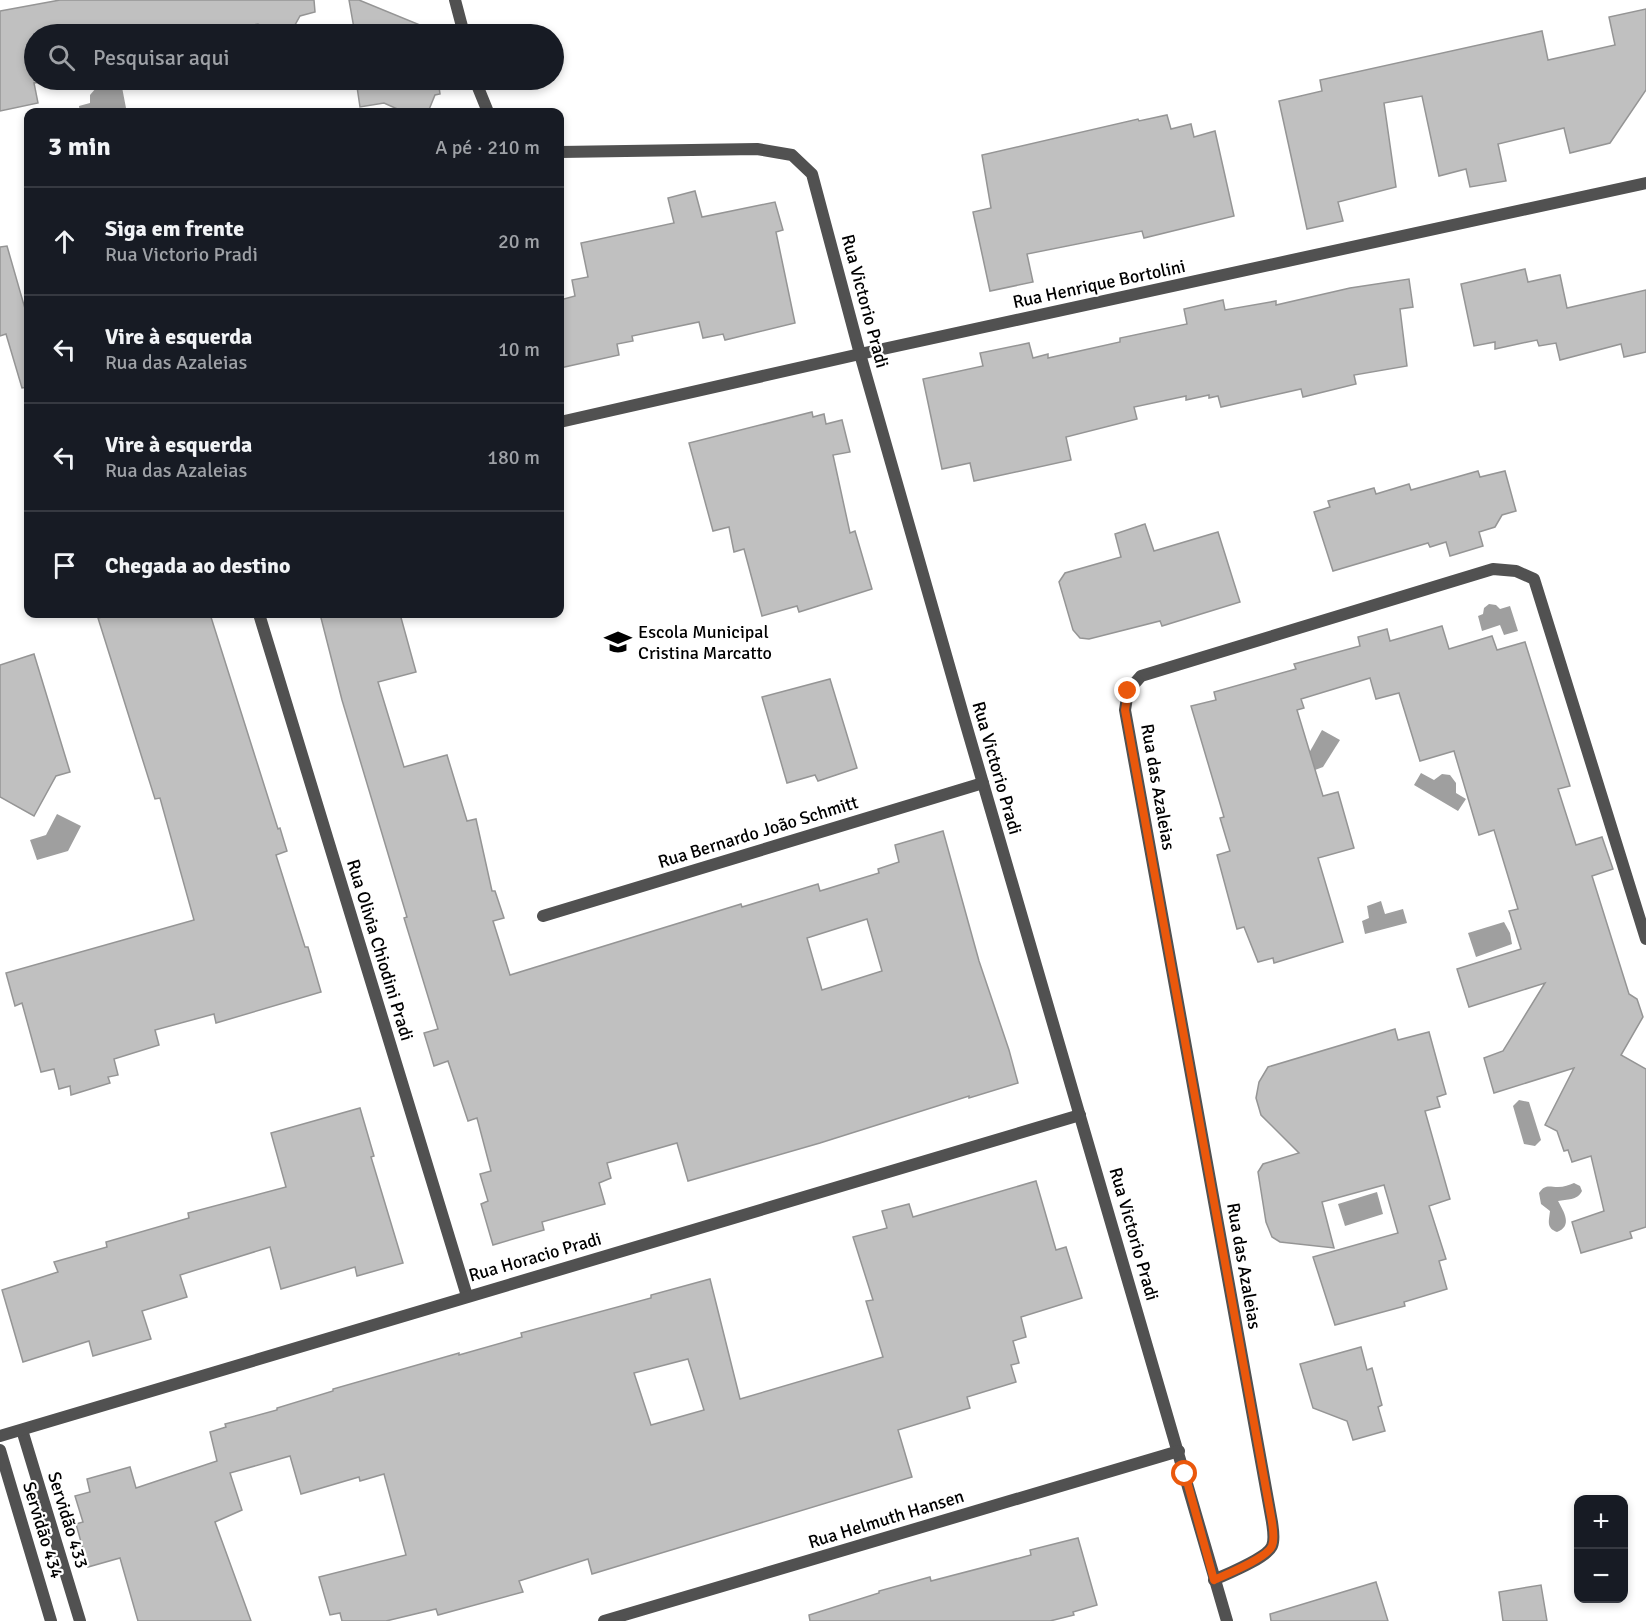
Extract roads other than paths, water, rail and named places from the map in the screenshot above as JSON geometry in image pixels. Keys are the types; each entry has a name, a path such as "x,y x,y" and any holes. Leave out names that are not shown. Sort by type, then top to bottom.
{"street":[{"path":"455,0 461,24"},
{"path":"479,90 486,108"},
{"name":"Rua Victorio Pradi","path":"564,152 757,149 792,155 812,174 860,354 983,783 1227,1621"},
{"name":"Rua Henrique Bortolini","path":"564,421 860,354 1646,183"},
{"name":"Rua das Azaleias","path":"1214,1580 1251,1563 1271,1549 1274,1540 1125,710 1128,691 1141,676 1493,569 1516,570 1534,579 1646,939"},
{"name":"Rua Olivia Chiodini Pradi","path":"261,618 467,1296"},
{"name":"Rua Bernardo João Schmitt","path":"543,916 983,783"},
{"name":"Rua Horacio Pradi","path":"0,1436 1080,1115"},
{"name":"Servidão 433","path":"21,1430 80,1621"},
{"name":"Servidão 434","path":"0,1450 51,1621"},
{"name":"Rua Helmuth Hansen","path":"604,1621 1179,1451"}],"place":[{"name":"Escola Municipal Cristina Marcatto","path":"618,642"}]}
